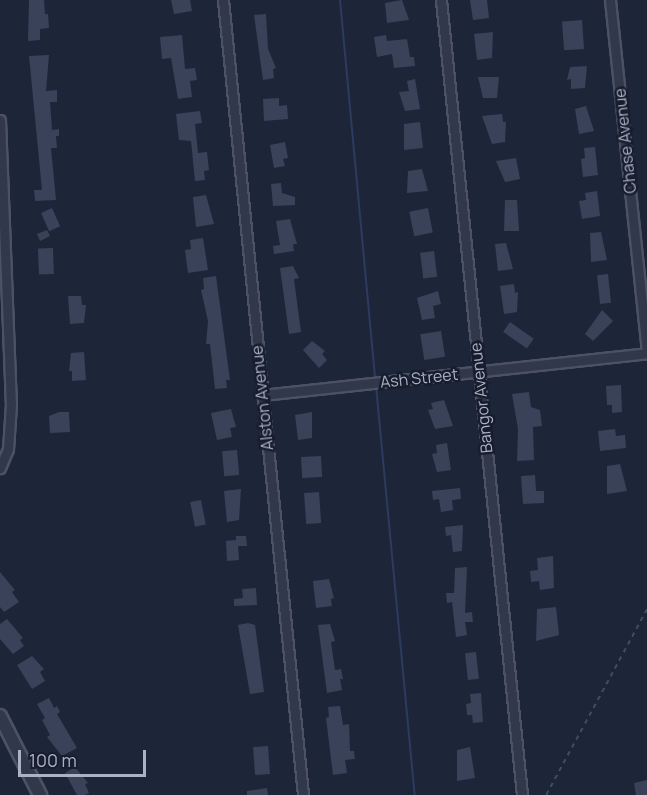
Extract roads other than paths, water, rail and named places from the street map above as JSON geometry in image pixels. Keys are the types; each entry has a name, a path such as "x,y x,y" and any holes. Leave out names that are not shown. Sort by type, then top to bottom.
{"street":[{"name":"Alston Avenue","path":"223,0 303,795"},
{"name":"Bangor Avenue","path":"441,0 522,795"},
{"name":"Chase Avenue","path":"610,0 647,353"},
{"path":"0,120 11,404 8,449 0,468"},
{"name":"Ash Street","path":"262,395 647,353"},
{"path":"0,718 40,795"}],"waterway":[{"path":"340,0 375,380"},
{"path":"376,386 415,795"}]}
